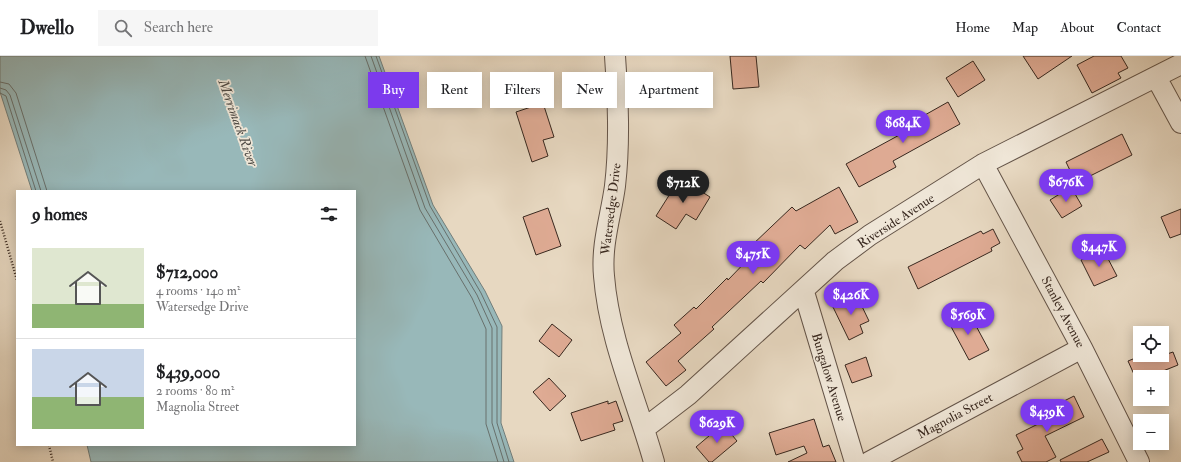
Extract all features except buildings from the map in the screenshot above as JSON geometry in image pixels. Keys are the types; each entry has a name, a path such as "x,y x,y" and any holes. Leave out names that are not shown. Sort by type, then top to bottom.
{"street":[{"name":"Watersedge Drive","path":"615,56 619,145 615,188 606,231 604,275 610,317 634,398 645,428 654,462"},
{"name":"Riverside Avenue","path":"645,428 688,395 804,292 835,261 870,235 984,164 1181,64"},
{"path":"1156,77 1181,123"},
{"name":"Stanley Avenue","path":"984,164 1082,348 1139,462"},
{"name":"Bungalow Avenue","path":"804,292 854,462"},
{"name":"Magnolia Street","path":"869,462 1082,348"}],"path":[{"path":"0,221 16,277"},
{"path":"49,446 53,462"}],"water":[{"name":"Merrimack River","path":"0,56 379,56 385,72 368,72 368,108 398,108 433,205 485,291 502,326 501,423 514,462 91,462 87,446 356,446 356,190 32,190 0,92"}]}
